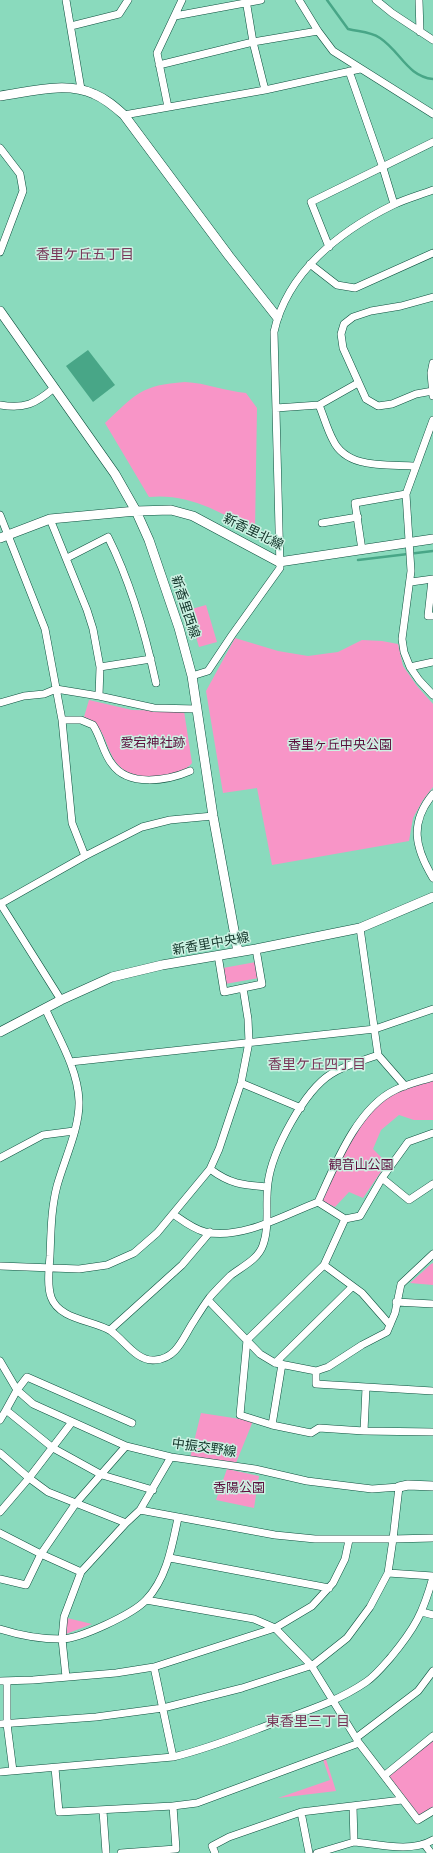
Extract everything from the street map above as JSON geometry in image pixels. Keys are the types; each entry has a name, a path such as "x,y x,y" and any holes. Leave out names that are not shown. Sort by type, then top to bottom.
{"street":[{"path":"66,0 72,26 80,89"},
{"path":"72,26 119,14 128,0"},
{"path":"168,107 157,53 182,0"},
{"path":"175,16 246,1 261,0"},
{"path":"299,0 318,31 333,51 433,114"},
{"path":"376,0 433,40"},
{"path":"419,0 420,32"},
{"path":"246,1 252,42 264,90"},
{"path":"159,65 252,42 318,31"},
{"path":"124,115 264,90 360,69"},
{"path":"349,71 394,204"},
{"path":"0,96 58,88 80,89 94,93 108,101 124,115 229,256 278,317"},
{"path":"329,247 312,202 433,142"},
{"path":"0,148 20,174 23,191 0,252"},
{"path":"192,676 208,671 280,568 274,332 288,292 310,264 329,247 367,220 394,204 433,190"},
{"path":"310,264 337,286 355,288 433,253"},
{"path":"432,391 416,394 392,404 378,406 366,399 343,348 341,334 344,324 353,317 371,311 401,306 433,297"},
{"name":"新香里西線","path":"0,311 87,432 115,474 136,511 149,540 180,628 192,676 213,816 238,952"},
{"path":"433,363 431,373 433,396"},
{"path":"276,408 319,405 358,384"},
{"path":"0,405 17,408 40,400 54,388"},
{"path":"319,405 333,441 338,449 351,459 362,463 415,466"},
{"path":"433,420 406,494 411,559 411,582 404,614 402,639 410,667 419,680 433,694"},
{"path":"362,550 355,503 406,494"},
{"name":"新香里北線","path":"0,538 50,519 136,511 171,510 193,516 279,562 362,550 410,545 433,539"},
{"path":"0,515 9,534 45,629 62,720 72,823 85,856"},
{"path":"322,523 358,517"},
{"path":"50,519 87,610 100,667 98,696"},
{"path":"67,558 108,537 120,561 135,600 156,683"},
{"path":"411,582 432,580 428,616 433,616"},
{"path":"100,667 151,659"},
{"path":"410,667 433,662"},
{"path":"0,703 24,696 44,694 56,690 98,696 154,708 196,708"},
{"path":"62,720 81,720 93,725 111,764 126,775 140,780 155,780 169,779 190,771"},
{"path":"433,794 421,814 417,828 417,842 426,866 433,878"},
{"path":"61,1000 0,903 85,856 142,827 170,820 213,816"},
{"name":"新香里中央線","path":"0,1032 61,1000 112,977 162,965 256,949 360,928 433,897"},
{"path":"360,928 378,1055 405,1086"},
{"path":"218,955 224,992 262,984 256,949"},
{"path":"0,1266 79,1269 107,1265 134,1253 158,1233 210,1169 219,1149 241,1083 249,1042 248,1019 243,988"},
{"path":"45,1008 78,1082 80,1103 74,1131 57,1188 51,1222 49,1268 50,1292 52,1300 58,1308 71,1316 110,1330 137,1354 145,1359 154,1360 173,1354 179,1347 193,1322 208,1300 231,1276 251,1261 263,1247 266,1223 267,1187 273,1159 284,1136 309,1095 330,1074 378,1055"},
{"path":"70,1062 375,1029 433,1009"},
{"path":"173,1214 189,1226 222,1234 246,1231 318,1202 346,1144 365,1115 381,1098 395,1090 433,1077"},
{"path":"241,1083 301,1108"},
{"path":"0,1158 43,1135 74,1131"},
{"path":"318,1202 345,1219 360,1216 382,1178 408,1142 433,1133"},
{"path":"210,1169 223,1179 244,1185 267,1187"},
{"path":"382,1178 409,1200 433,1184"},
{"path":"345,1219 324,1265 247,1340 240,1415 272,1425 311,1433 320,1428 364,1431 433,1432"},
{"path":"110,1330 177,1270 210,1232"},
{"path":"208,1300 260,1354 279,1363 316,1371 328,1367 362,1345 387,1332 395,1313 396,1302 401,1284 433,1254"},
{"path":"324,1265 362,1293 390,1326"},
{"path":"272,1425 279,1363 352,1287"},
{"path":"396,1302 433,1304"},
{"name":"中振交野線","path":"0,1361 17,1390 33,1404 126,1446 196,1462 243,1467 307,1481 372,1489 408,1485 433,1486"},
{"path":"316,1371 316,1384 366,1388 433,1390"},
{"path":"0,1420 17,1390 27,1377 132,1423"},
{"path":"364,1431 366,1388"},
{"path":"6,1410 53,1448 102,1475 153,1490"},
{"path":"0,1512 53,1448 72,1422"},
{"path":"0,1579 26,1585 41,1554 76,1503 126,1446"},
{"path":"0,1453 48,1492 126,1523"},
{"path":"66,1677 62,1639 64,1617 81,1572 140,1510 171,1457"},
{"path":"3,1724 96,1717 163,1708 242,1688 311,1666 347,1638 370,1607 388,1573 399,1487"},
{"path":"140,1510 275,1535 315,1539 350,1540 433,1538"},
{"path":"0,1629 43,1638 62,1639 88,1632 119,1618 146,1600 159,1579 170,1558 178,1518"},
{"path":"0,1534 81,1572"},
{"path":"13,1771 3,1724 3,1681 116,1673 154,1667 275,1628 312,1606 334,1583 346,1559 350,1540"},
{"path":"170,1558 329,1588"},
{"path":"0,1772 173,1757 197,1751 333,1701 366,1682 384,1665 412,1630 422,1612 433,1576 388,1573"},
{"path":"146,1600 254,1619 275,1628 311,1666 357,1741 418,1820 433,1811"},
{"path":"422,1612 433,1615"},
{"path":"154,1667 173,1757"},
{"path":"55,1768 59,1812 173,1806 197,1803 357,1741 418,1691 433,1671"},
{"path":"384,1775 433,1736"},
{"path":"215,1853 212,1846 229,1837 301,1812 402,1800"},
{"path":"121,1853 176,1849 173,1806"},
{"path":"353,1806 354,1842"},
{"path":"103,1810 106,1853"},
{"path":"301,1812 309,1853"},
{"path":"317,1853 354,1842 409,1847 425,1844 433,1840"},
{"path":"425,1844 431,1853"}],"green space":[{"path":"185,382 246,393 257,408 255,531 218,511 191,501 178,498 149,497 105,423 132,398 140,393 170,383"},
{"path":"206,605 217,642 199,647 188,610"},
{"name":"香里ヶ丘中央公園","path":"235,638 278,651 308,656 338,652 362,640 382,641 398,644 403,666 417,686 433,704 433,787 423,800 413,818 409,841 272,865 257,788 223,793 206,691"},
{"name":"愛宕神社跡","path":"89,700 132,710 184,711 192,763 178,772 162,776 141,776 126,771 117,764 102,732 95,723 84,717"},
{"path":"256,962 259,978 225,984 223,968"},
{"name":"観音山公園","path":"433,1080 433,1120 414,1120 399,1115 381,1130 373,1149 387,1163 363,1198 349,1192 335,1207 322,1201 342,1156 360,1126 370,1113 395,1093"},
{"path":"433,1263 433,1285 410,1283 431,1264"},
{"path":"201,1413 253,1421 236,1463 190,1458"},
{"name":"香陽公園","path":"227,1469 259,1476 254,1508 216,1500"},
{"path":"67,1618 92,1624 66,1634"},
{"path":"433,1736 433,1810 418,1820 385,1775"},
{"path":"325,1756 336,1791 278,1798 330,1780 322,1757"}],"shaded area":[{"path":"88,350 115,385 93,402 66,366"}],"waterway":[{"path":"327,0 348,29 368,33 380,38 410,68 424,77 433,79"},
{"path":"358,560 433,551"}],"district":[{"name":"香里ケ丘五丁目","path":"85,255"},
{"name":"香里ケ丘四丁目","path":"317,1065"},
{"name":"東香里三丁目","path":"308,1722"}]}
